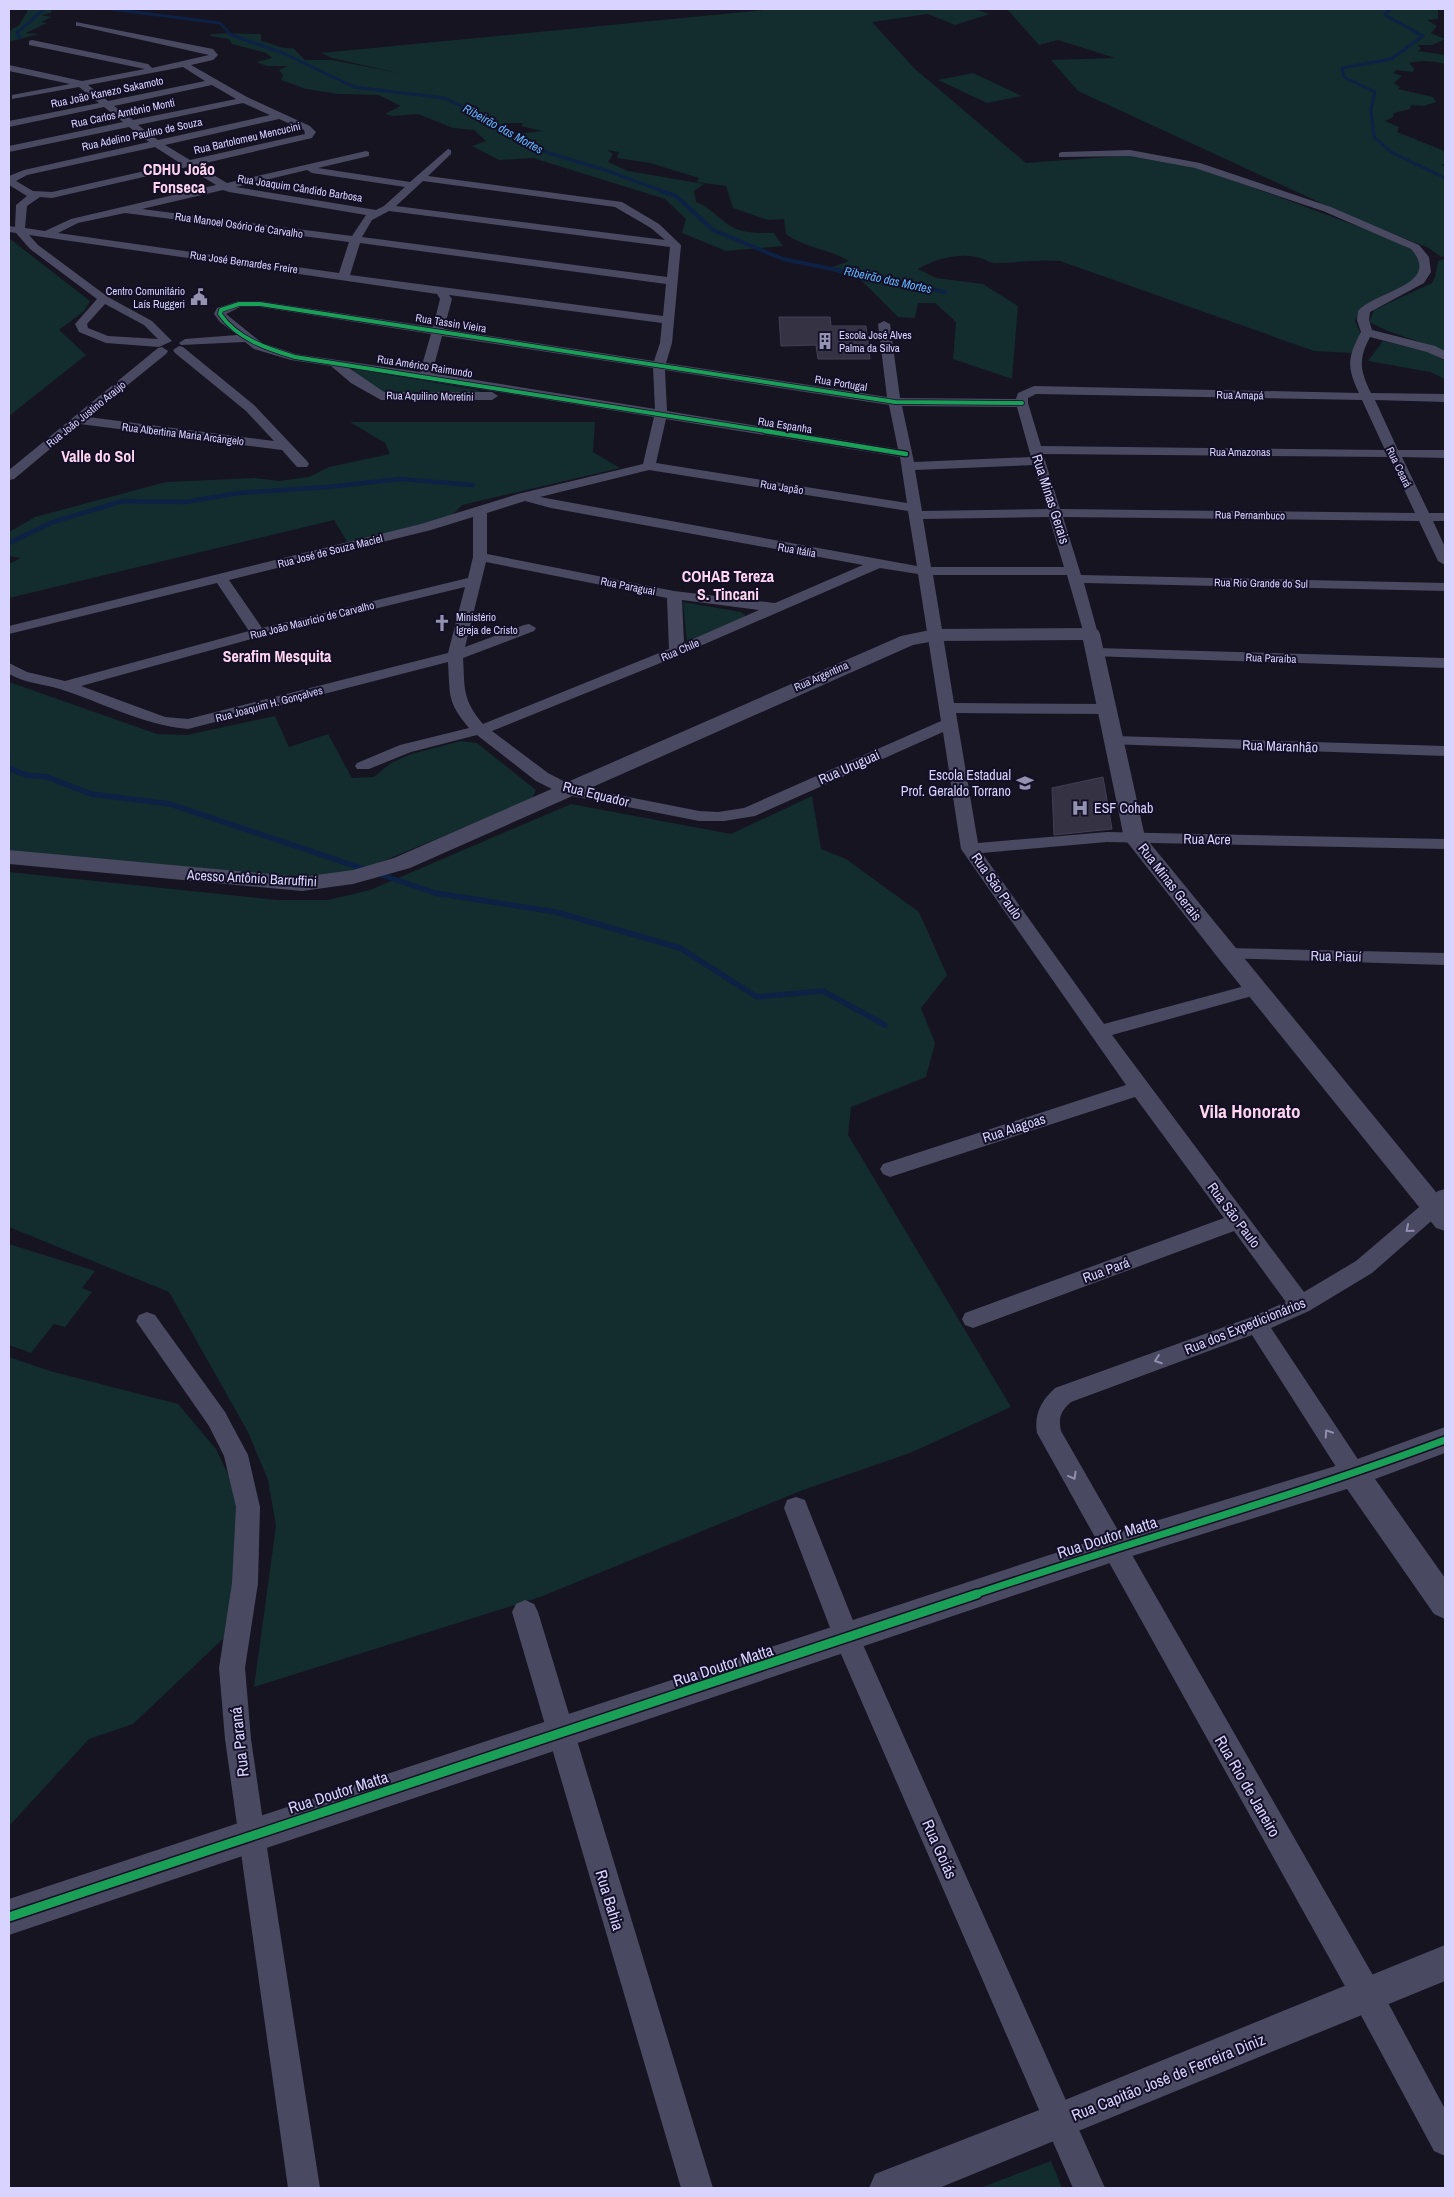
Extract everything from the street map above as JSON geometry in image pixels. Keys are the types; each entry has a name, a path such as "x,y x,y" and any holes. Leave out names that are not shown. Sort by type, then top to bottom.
{"street":[{"path":"14,97 184,64 210,58 213,53 79,24"},
{"path":"32,44 154,70"},
{"path":"184,64 210,83 280,116"},
{"path":"9,68 79,84 157,144 222,186"},
{"name":"Rua João Kanezo Sakamoto","path":"9,124 210,83"},
{"name":"Rua Carlos Amtônio Monti","path":"9,149 243,100"},
{"name":"Rua Bartolomeu Mencucini","path":"40,196 309,136 310,132 307,128 280,116"},
{"name":"Rua Adelino Paulino de Souza","path":"40,196 14,185 11,180 24,173 280,116"},
{"path":"344,276 355,241 368,218 388,208 448,152"},
{"path":"1062,155 1130,153 1197,165 1327,210 1415,247 1424,257 1425,272 1420,282 1378,302 1364,311 1363,320 1367,332 1431,349 1445,356"},
{"path":"47,234 74,221 366,154"},
{"path":"300,168 412,185"},
{"path":"422,178 618,204 655,226 676,245 676,261 672,281 666,344 659,366 661,415 649,466"},
{"name":"Rua Joaquim Cândido Barbosa","path":"222,186 254,195 375,213"},
{"path":"40,196 22,202 14,230 104,299 148,323 162,345"},
{"path":"388,208 676,245"},
{"name":"Rua Manoel Osório de Carvalho","path":"122,209 672,281"},
{"name":"Rua José Bernardes Freire","path":"14,230 344,276 441,292 668,320"},
{"path":"425,376 446,299 441,292"},
{"path":"104,299 81,324 83,330 106,339 182,347 246,338"},
{"name":"Rua Tassin Vieira","path":"239,304 260,304 659,366"},
{"name":"Rua Américo Raimundo","path":"239,304 221,310 220,314 246,338 271,351 661,415"},
{"name":"Rua São Paulo","path":"884,324 895,402 907,460 970,849 1139,1088 1301,1305"},
{"name":"Rua Ceará","path":"1367,332 1357,351 1355,372 1445,561"},
{"name":"Rua João Justino Araújo","path":"9,476 79,420 162,345"},
{"path":"182,347 250,408 302,464"},
{"name":"Rua Aquilino Moretini","path":"335,363 355,380 381,396 536,395"},
{"name":"Rua Portugal","path":"659,366 895,402 1022,403"},
{"name":"Rua Amapá","path":"1022,403 1022,396 1034,390 1445,398"},
{"name":"Rua Minas Gerais","path":"1022,403 1075,575 1094,644 1106,709 1135,838 1227,954 1442,1209"},
{"name":"Rua Espanha","path":"661,415 907,460 1037,456"},
{"name":"Rua Albertina Maria Arcângelo","path":"79,420 288,447"},
{"name":"Rua Amazonas","path":"1037,456 1445,454"},
{"name":"Rua José de Souza Maciel","path":"9,630 426,527 523,496 649,466"},
{"name":"Rua Japão","path":"649,466 915,512 1056,513"},
{"name":"Rua Itália","path":"523,496 551,504 925,571 1075,575"},
{"name":"Rua Equador","path":"480,511 480,557 454,656 458,696 462,709 479,730 542,777 568,790 698,816 717,818 749,812"},
{"name":"Rua Pernambuco","path":"1056,513 1445,517"},
{"name":"Rua Paraguai","path":"480,557 674,595 776,608"},
{"name":"Rua Chile","path":"364,766 379,758 447,736 479,730 677,651 878,564"},
{"name":"Rua Rio Grande do Sul","path":"1075,575 1445,587"},
{"path":"221,578 258,633"},
{"name":"Rua João Maurício de Carvalho","path":"65,686 258,633 473,581"},
{"path":"674,595 677,651"},
{"name":"Rua Joaquim H. Gonçalves","path":"9,668 22,675 65,686 162,722 188,724 454,656 529,628"},
{"name":"Rua Argentina","path":"568,790 881,650 908,640 935,636 1094,644"},
{"name":"Rua Paraíba","path":"1094,644 1445,663"},
{"name":"Rua Uruguai","path":"749,812 948,715 1106,709"},
{"name":"Rua Maranhão","path":"1114,741 1445,751"},
{"name":"Acesso Antônio Barruffini","path":"9,857 302,884 335,882 365,876 402,863 568,790"},
{"name":"Rua Acre","path":"970,849 1108,837 1445,844"},
{"name":"Rua Piauí","path":"1227,954 1445,959"},
{"path":"1100,1032 1256,989"},
{"name":"Rua Alagoas","path":"890,1169 1139,1088"},
{"name":"Rua dos Expedicionários","path":"1049,1434 1046,1419 1050,1406 1063,1395 1257,1324 1301,1305 1364,1267 1442,1209"},
{"name":"Rua Pará","path":"973,1319 1239,1221"},
{"name":"Rua Paraná","path":"147,1321 217,1419 236,1456 248,1506 245,1583 232,1668 238,1739 251,1835 304,2188"},
{"path":"1257,1324 1354,1474 1445,1604"},
{"name":"Rua Rio de Janeiro","path":"1049,1434 1367,1995 1445,2140"},
{"name":"Rua Doutor Matta","path":"9,1917 1113,1548 1354,1474 1445,1440"},
{"name":"Rua Goiás","path":"796,1508 847,1638 1089,2188"},
{"name":"Rua Bahia","path":"524,1612 697,2188"},
{"name":"Rua Capitão José de Ferreira Diniz","path":"889,2188 1060,2121 1445,1963"}],"green space":[{"path":"52,9 51,13 41,15 51,17 41,22 47,23 26,33 39,34 9,42 9,31 19,25 28,10"},
{"path":"775,9 974,9 990,14 955,25 928,14 872,22 915,69 1026,163 1133,155 1172,161 1217,174 1403,243 1420,257 1421,280 1362,307 1355,321 1362,336 1353,353 1314,351 1060,261 995,263 972,256 956,256 932,262 918,269 936,278 983,284 1018,306 1012,379 953,359 956,322 935,303 918,303 915,318 898,317 861,280 827,269 849,261 793,239 786,234 784,219 768,220 733,208 726,186 697,182 699,178 650,163 617,158 619,152 607,150 613,154 608,162 628,171 704,184 694,191 696,202 708,208 736,229 748,232 774,233 783,246 726,251 682,233 686,219 665,199 533,158 499,160 472,146 486,141 474,130 453,128 418,114 392,116 385,114 401,106 379,95 338,94 306,89 281,80 283,75 279,70 288,66 267,66 256,62 272,58 266,53 232,44 229,39 210,36 212,34 261,34 261,41 281,47 293,48 305,60 332,60 398,73 332,58 321,53","holes":["503,123 523,123 521,126 542,131 517,134 503,125"]},
{"path":"1007,9 1438,9 1438,19 1427,20 1437,26 1431,33 1445,39 1432,45 1418,45 1421,49 1418,51 1445,55 1445,64 1427,61 1413,62 1409,63 1414,68 1413,72 1396,70 1393,73 1402,76 1394,83 1400,87 1398,89 1433,97 1436,102 1424,106 1411,105 1410,109 1394,113 1393,117 1385,121 1399,127 1397,132 1442,150 1445,153 1445,164 1441,165 1445,166 1445,256 1441,257 1429,248 1358,220 1078,91 1051,60 1115,58 1058,40 1039,45"},
{"path":"973,73 1022,96 987,103 938,80"},
{"path":"9,238 90,301 84,311 59,330 86,355 9,416"},
{"path":"1445,259 1445,351 1388,331 1369,322 1374,310 1432,283 1438,261"},
{"path":"1383,341 1429,352 1445,361 1445,379 1430,372 1368,361"},
{"path":"356,369 481,392 480,394 380,393 351,370"},
{"path":"350,422 595,422 593,452 620,468 462,505 450,517 348,543 334,520 9,598 9,564 21,558 9,556 9,532 35,517 166,482 255,478 279,481 309,477 329,467 390,454 385,443"},
{"path":"683,602 741,612 745,615 743,619 687,644"},
{"path":"9,682 157,734 187,735 275,716 289,747 328,734 352,778 374,777 391,763 411,754 461,741 477,743 536,790 532,799 374,865 336,875 293,880 9,850"},
{"path":"812,796 821,849 846,859 919,912 947,975 921,1008 935,1043 926,1077 851,1107 848,1135 1011,1407 910,1453 803,1490 540,1597 254,1687 276,1526 268,1480 248,1432 169,1292 9,1227 9,872 277,900 328,900 370,890 571,804 731,834"},
{"path":"9,1244 95,1271 82,1288 92,1292 65,1327 54,1324 31,1353 9,1345"},
{"path":"9,1357 50,1371 178,1404 216,1449 237,1493 243,1530 226,1636 133,1724 89,1739 9,1826"},
{"path":"1051,2161 1062,2188 980,2188"}],"building":[{"name":"Escola José Alves Palma da Silva","path":"779,317 830,317 831,326 866,326 870,359 818,359 816,345 781,346"},
{"name":"ESF Cohab","path":"1103,777 1112,829 1054,835 1052,788"}],"waterway":[{"path":"20,38 17,32 45,9"},
{"name":"Ribeirão das Mortes","path":"111,9 220,23 231,35 283,53 354,87 444,98 482,116 533,148 608,171 665,192"},
{"path":"1390,9 1385,15 1423,36 1391,59 1342,68 1344,77 1375,92 1371,109 1374,137 1391,152 1445,178"},
{"name":"Ribeirão das Mortes","path":"661,191 676,196 713,230 783,259 945,292"},
{"path":"9,543 53,522 123,501 185,502 238,493 328,487 400,479 473,485"},
{"path":"9,768 26,775 47,777 91,794 170,804 367,870"},
{"path":"376,873 435,893 556,912 680,948 757,997 823,991 885,1025"}],"cycle path":[{"path":"906,454 425,376 295,357 258,346 224,320 220,314 221,310 239,304 260,304 895,402 1022,403"},
{"path":"9,1917 1113,1548 1354,1474 1445,1440"}],"place":[{"name":"Centro Comunitário Laís Ruggeri","path":"199,297"},
{"name":"Escola José Alves Palma da Silva","path":"825,341"},
{"name":"Ministério Igreja de Cristo","path":"442,623"},
{"name":"Escola Estadual Prof. Geraldo Torrano","path":"1025,783"},
{"name":"ESF Cohab","path":"1080,808"}],"district":[{"name":"CDHU João Fonseca","path":"179,178"},
{"name":"Valle do Sol","path":"98,456"},
{"name":"COHAB Tereza S. Tincani","path":"728,585"},
{"name":"Serafim Mesquita","path":"277,656"},
{"name":"Vila Honorato","path":"1250,1111"}]}
